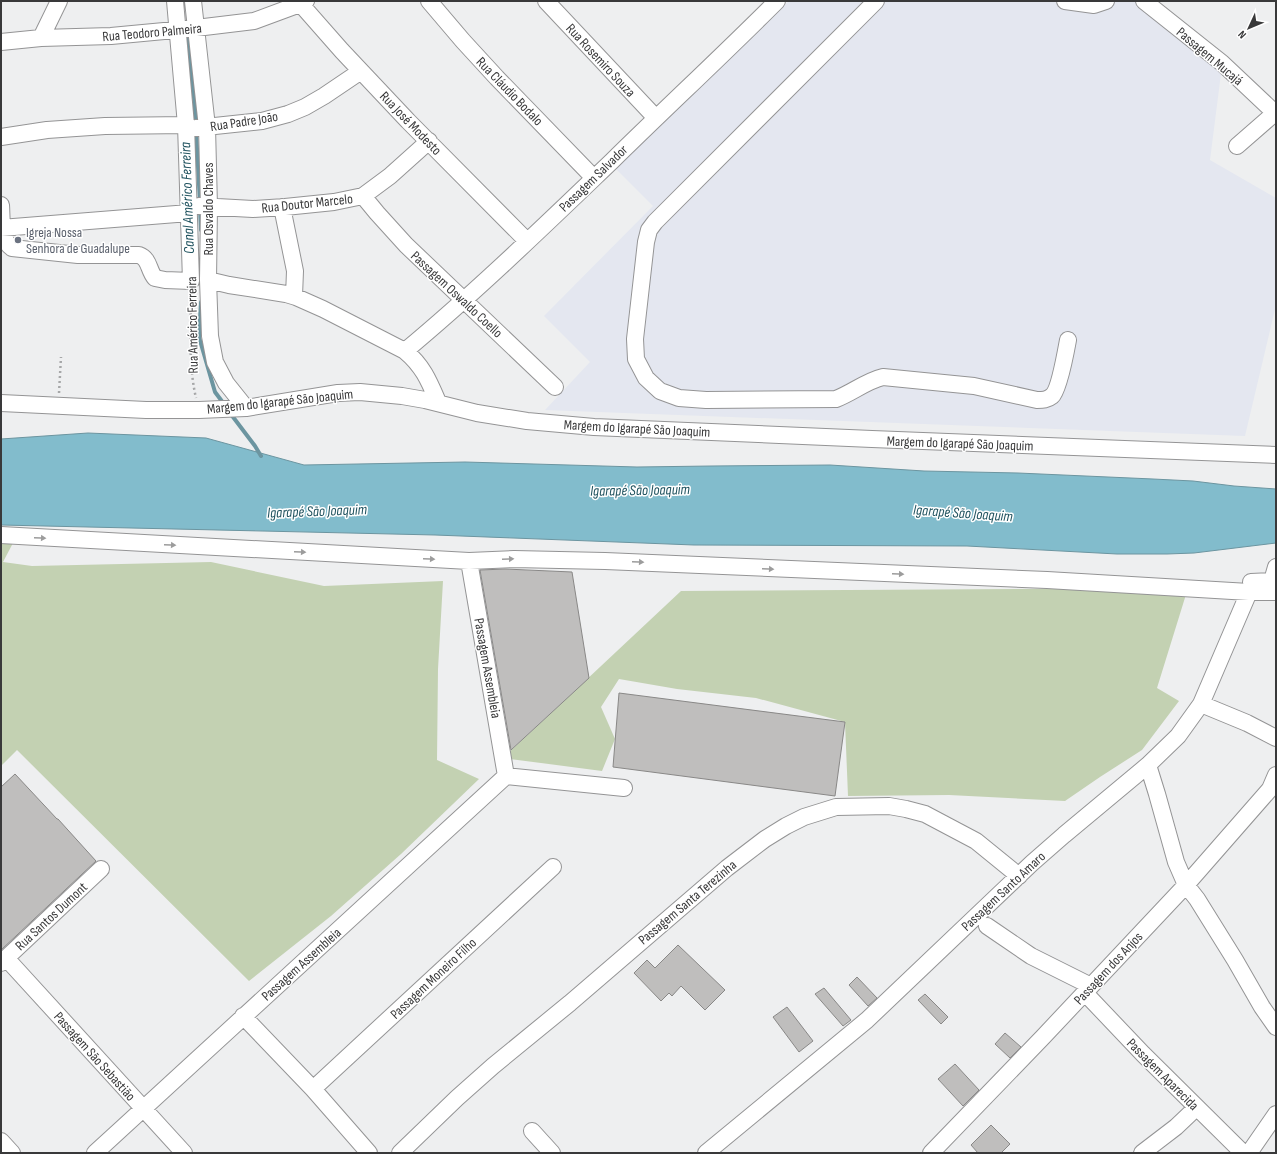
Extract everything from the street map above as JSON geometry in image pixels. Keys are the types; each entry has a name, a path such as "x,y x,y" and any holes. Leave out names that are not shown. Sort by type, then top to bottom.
{"street":[{"path":"41,38 59,1"},
{"path":"175,1 187,29"},
{"name":"Rua Osvaldo Chaves","path":"193,1 187,29 195,127 197,208 208,280 210,336 215,362 226,383 246,408"},
{"name":"Rua Cláudio Bodalo","path":"429,1 458,36 492,73 594,178"},
{"name":"Rua Rosemiro Souza","path":"546,1 656,118"},
{"name":"Passagem Salvador","path":"405,351 464,300 594,178 721,57 777,1"},
{"path":"876,1 655,222 649,230 646,242 635,339 636,359 646,378 660,391 679,398 706,400 836,399 872,380 883,377 974,386 1037,400 1045,400 1053,395 1058,386 1068,340"},
{"path":"1065,1 1094,5 1106,1"},
{"name":"Passagem Mucajá","path":"1144,1 1222,63 1276,112"},
{"name":"Rua Teodoro Palmeira","path":"1,42 41,38 111,36 254,21 301,2"},
{"name":"Rua José Modesto","path":"301,2 361,71 527,241"},
{"name":"Rua Padre João","path":"1,137 47,130 105,126 195,127 262,121 288,114 305,107 361,71"},
{"path":"1237,146 1276,112"},
{"name":"Rua Doutor Marcelo","path":"2,228 197,208 253,209 334,202 363,196 390,176 429,141"},
{"name":"Passagem Oswaldo Coello","path":"363,196 406,245 555,387"},
{"path":"1,205 2,228 10,247 15,249 78,254 139,255 147,260 155,278 191,281"},
{"path":"282,207 295,271 294,296"},
{"name":"Rua Américo Ferreira","path":"191,281 197,208"},
{"path":"208,280 294,296 323,309 405,351 422,368 429,380 438,402"},
{"name":"Margem do Igarapé São Joaquim","path":"1,403 139,410 199,410 246,408 338,393 360,392 402,396 438,402 477,413 527,421 594,427 1276,455"},
{"path":"1,536 469,561 514,559 606,561 1047,580 1249,592 1276,592"},
{"name":"Passagem Assembleia","path":"95,1153 506,776 469,561"},
{"path":"1226,590 1228,582 1272,581 1276,567"},
{"name":"Passagem Santo Amaro","path":"706,1153 867,1020 1019,876 1064,835 1148,765 1178,736 1201,704 1249,592"},
{"path":"1201,704 1247,723 1276,738"},
{"path":"1148,765 1176,862 1186,885 1197,899 1262,1007 1276,1027"},
{"path":"506,776 624,788"},
{"name":"Passagem dos Anjos","path":"931,1153 1186,885 1274,787"},
{"name":"Passagem Santa Terezinha","path":"400,1153 457,1098 493,1066 570,1003 727,868 765,839 804,817 836,807 889,806 925,814 976,841 1019,876"},
{"name":"Passagem Moneiro Filho","path":"313,1089 553,867"},
{"name":"Rua Santos Dumont","path":"4,961 102,869"},
{"path":"987,926 1031,956 1088,989"},
{"name":"Passagem São Sebastião","path":"4,961 184,1153"},
{"name":"Passagem Aparecida","path":"1088,989 1143,1054 1243,1153"},
{"path":"243,1016 313,1089 369,1153"},
{"path":"1142,1153 1176,1127 1196,1108"},
{"path":"1249,1153 1276,1114"},
{"path":"532,1131 552,1153"},
{"path":"1,1141 12,1153"}],"path":[{"name":"Rua Américo Ferreira","path":"191,281 190,351 193,382 199,410"},
{"path":"58,406 61,357"}],"shaded area":[{"path":"789,1 1151,1 1223,58 1210,160 1276,198 1276,305 1245,436 545,410 590,362 544,316 653,206 614,167"}],"green space":[{"path":"1,543 13,543 3,562 32,566 211,562 324,586 443,581 438,669 437,760 479,779 401,854 331,916 249,981 17,750 1,766"},
{"path":"1188,588 1157,688 1179,701 1142,750 1065,801 949,795 848,796 845,722 756,698 677,689 619,679 601,707 615,739 602,771 503,758 681,591"}],"water":[{"name":"Igarapé São Joaquim","path":"88,433 206,438 304,465 465,462 637,467 830,465 924,471 1018,473 1193,481 1276,489 1276,543 1194,553 1117,554 967,546 694,545 435,535 1,525 1,439"}],"building":[{"path":"505,569 572,572 589,678 511,750 480,570"},
{"path":"619,693 845,722 835,796 613,767"},
{"path":"15,774 96,861 1,950 1,787"},
{"path":"678,945 725,990 705,1010 681,986 672,996 669,993 661,1001 634,973 647,960 655,968"},
{"path":"857,977 877,998 868,1006 849,985"},
{"path":"824,988 851,1020 843,1026 815,994"},
{"path":"925,994 948,1017 941,1024 918,1000"},
{"path":"787,1007 813,1041 799,1052 773,1017"},
{"path":"1005,1033 1021,1047 1010,1058 995,1044"},
{"path":"955,1064 979,1090 963,1106 938,1079"},
{"path":"991,1125 1010,1144 1001,1153 978,1153 971,1145"}],"waterway":[{"name":"Canal Américo Ferreira","path":"186,33 196,124"},
{"name":"Canal Américo Ferreira","path":"196,131 200,202"},
{"name":"Canal Américo Ferreira","path":"200,210 201,230"},
{"name":"Canal Américo Ferreira","path":"201,302 199,337 215,392 224,404"},
{"path":"230,413 261,456"}],"place":[{"name":"Igreja Nossa Senhora de Guadalupe","path":"18,240"}]}
